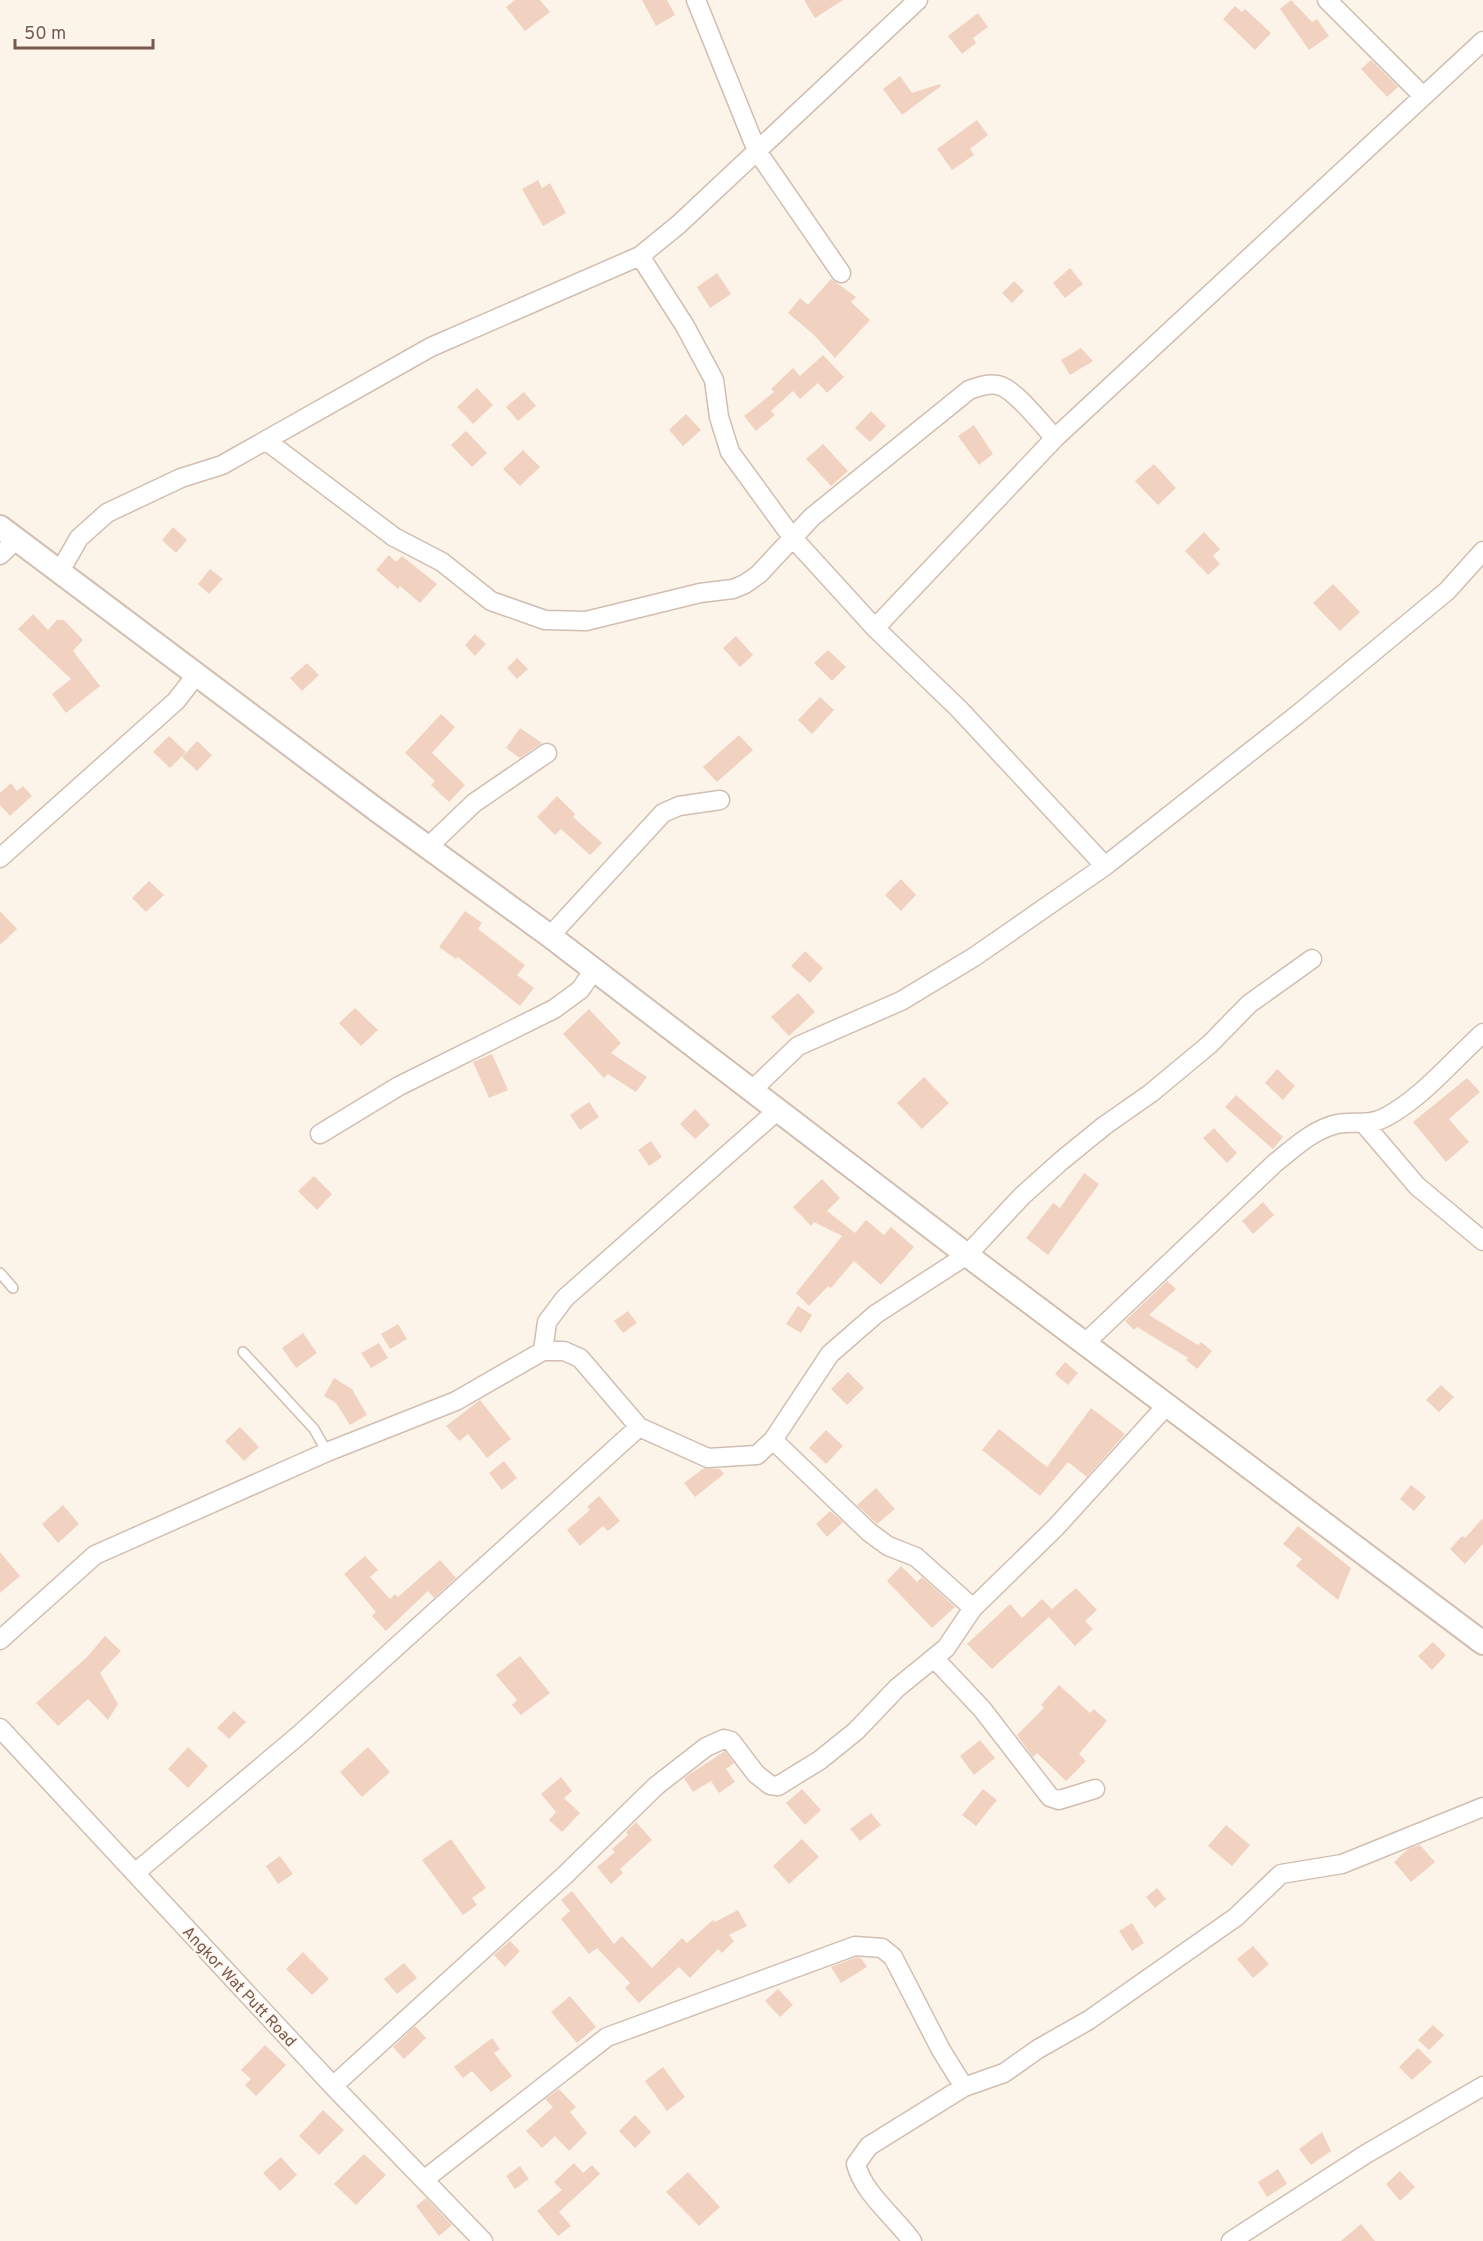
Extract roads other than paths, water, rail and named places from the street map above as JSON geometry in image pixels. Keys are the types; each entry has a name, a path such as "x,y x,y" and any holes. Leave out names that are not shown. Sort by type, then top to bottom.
{"street":[{"path":"696,0 757,151 841,273"},
{"path":"60,572 79,538 107,513 181,478 222,465 268,442 430,347 640,256 678,225 918,0"},
{"path":"1327,0 1423,96"},
{"path":"875,628 1055,438 1483,41"},
{"path":"640,256 680,317 714,380 719,417 730,452 792,537 875,628 959,709 1105,866"},
{"path":"268,442 394,537 442,562 491,601 545,620 586,621 700,593 733,589 759,573 812,517 969,390 984,385 999,385 1011,391 1055,438"},
{"path":"5,541 60,572 550,936 967,1255 1481,1638"},
{"path":"752,1090 798,1046 902,1001 974,957 1105,866 1297,716 1447,591 1483,551"},
{"path":"0,858 176,701 197,674"},
{"path":"428,847 474,803 547,753"},
{"path":"550,936 663,813 679,806 720,800"},
{"path":"0,1640 95,1555 327,1452 456,1401 543,1351 564,1351 580,1358 639,1427 708,1458 758,1455 773,1440 830,1354 876,1314 967,1255 1022,1196 1061,1161 1104,1126 1152,1093 1210,1044 1249,1004 1312,959"},
{"path":"320,1134 399,1086 554,1009 580,990 594,970"},
{"path":"1085,1343 1275,1163 1307,1137 1338,1124 1365,1125 1386,1117 1434,1080 1483,1033"},
{"path":"543,1351 547,1322 565,1298 778,1110"},
{"path":"1365,1125 1417,1186 1483,1241"},
{"path":"333,2086 564,1876 656,1786 706,1747 724,1739 731,1741 763,1782 778,1786 820,1760 946,1648 973,1608 1056,1527 1167,1405"},
{"path":"135,1873 299,1736 639,1427"},
{"path":"773,1440 869,1532 888,1546 916,1557 973,1608"},
{"path":"934,1658 982,1708 1050,1797 1059,1800 1095,1789"},
{"name":"Angkor Wat Putt Road","path":"0,1728 333,2086 483,2241"},
{"path":"912,2241 858,2172 856,2164 869,2146 964,2088 1004,2073 1038,2049 1089,2020 1236,1917 1281,1874 1342,1864 1483,1807"},
{"path":"424,2179 607,2037 855,1946 882,1948 893,1957 941,2050 964,2088"},
{"path":"1231,2241 1253,2236 1366,2154 1483,2086"}],"lane":[{"path":"0,1273 13,1288"},
{"path":"243,1352 314,1429 327,1452"}]}
